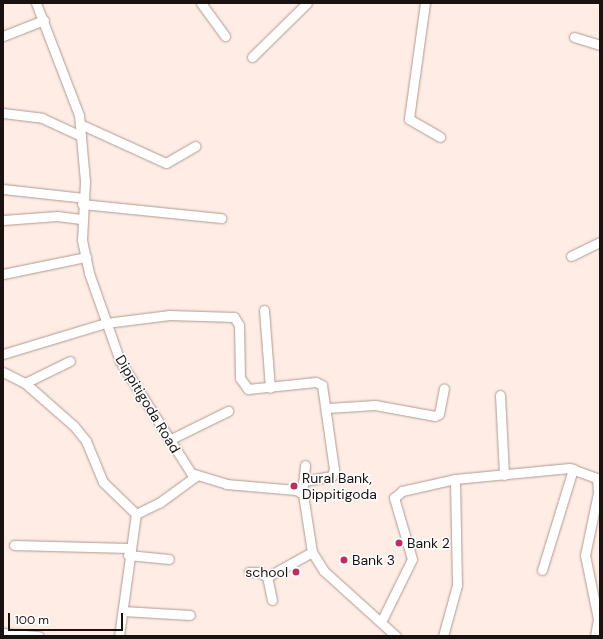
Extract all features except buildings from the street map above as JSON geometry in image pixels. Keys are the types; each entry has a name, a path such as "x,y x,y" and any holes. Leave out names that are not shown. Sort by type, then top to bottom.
{"street":[{"name":"Dippitigoda Road","path":"36,3 44,20 80,124 83,201 81,219 86,257 106,323 120,361 169,440 196,476"},
{"path":"201,3 225,36"},
{"path":"252,57 307,3"},
{"path":"426,3 409,119 440,137"},
{"path":"3,36 44,20"},
{"path":"574,37 600,45"},
{"path":"3,113 42,118 81,136"},
{"path":"80,124 166,163 196,146"},
{"path":"3,189 83,201 221,218"},
{"path":"3,220 57,216 81,219"},
{"path":"571,256 600,242"},
{"path":"3,274 86,257"},
{"path":"264,310 270,388"},
{"path":"3,354 106,323 169,315 234,317 239,325 243,385 248,389 270,388 316,382 322,385 328,408 333,474 303,481"},
{"path":"25,383 70,361"},
{"path":"3,372 25,383 78,431 86,441 103,482 136,514"},
{"path":"328,408 375,405 435,416 439,414 444,388"},
{"path":"500,395 504,475"},
{"path":"169,440 228,410"},
{"path":"305,465 303,494 312,552 335,584 381,622 391,634"},
{"path":"542,570 573,469"},
{"path":"381,622 412,559 394,498 402,491 455,479 573,469 599,478 598,493 590,524 585,554 598,619 595,636"},
{"path":"136,514 159,503 196,476 303,494"},
{"path":"443,636 457,585 455,479"},
{"path":"119,636 123,611 128,551 136,514"},
{"path":"590,524 600,526"},
{"path":"14,545 128,551 169,559"},
{"path":"267,577 312,552"},
{"path":"249,572 259,572 267,577 272,600"},
{"path":"123,611 190,615"},
{"path":"3,633 38,636"}],"place":[{"name":"Rural Bank, Dippitigoda","path":"294,486"},
{"name":"Bank 2","path":"399,543"},
{"name":"Bank 3","path":"344,560"},
{"name":"school","path":"296,572"}]}
